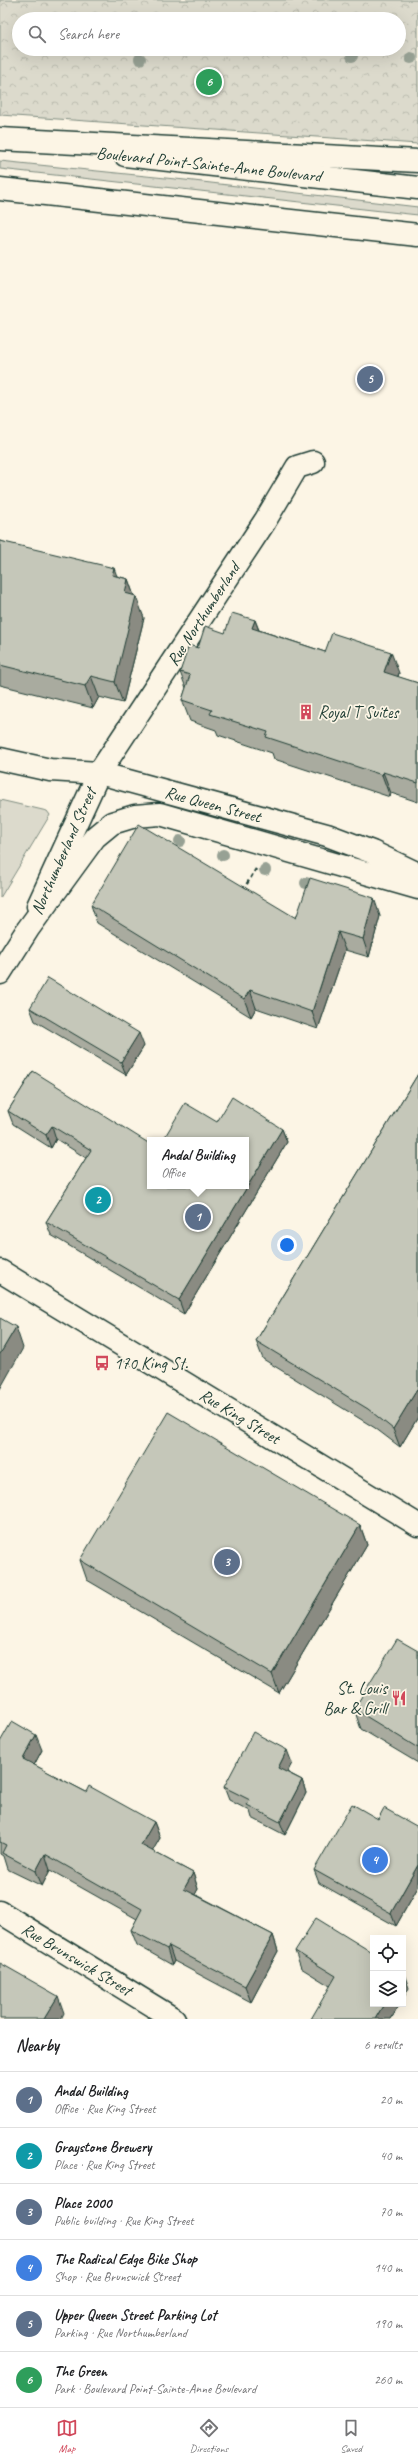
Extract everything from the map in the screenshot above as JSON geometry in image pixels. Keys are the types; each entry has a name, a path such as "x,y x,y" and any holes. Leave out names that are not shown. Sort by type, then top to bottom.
{"main road":[{"path":"0,140 418,161"},
{"name":"Boulevard Point-Sainte-Anne Boulevard","path":"0,140 418,188"},
{"path":"0,189 418,235"},
{"name":"Rue Northumberland","path":"98,774 265,521 297,467 313,462"},
{"name":"Rue Queen Street","path":"0,759 50,770 98,774 327,834 372,852 418,874"},
{"name":"Northumberland Street","path":"28,929 98,774"},
{"name":"Rue Queen Street","path":"28,929 95,837 112,823 135,816 160,814 418,888"},
{"path":"0,973 28,929"},
{"name":"Rue King Street","path":"0,1271 418,1525"},
{"name":"Rue Brunswick Street","path":"0,1912 174,2019"}],"path":[{"path":"242,892 257,868"}],"green space":[{"path":"0,0 418,0 418,144 0,115"},
{"path":"0,161 185,180 418,207 418,215 0,169"},
{"path":"0,800 47,811 50,815 0,898"}],"building":[{"path":"0,541 114,568 112,575 128,579 125,593 136,596 115,682 91,676 85,686 0,665"},
{"name":"Royal T Suites","path":"232,613 255,620 252,628 325,652 332,633 391,652 384,672 418,683 418,783 383,772 382,775 266,737 268,732 210,714 212,710 182,700 190,675 180,672 189,645 198,648 205,626 225,633"},
{"path":"139,824 296,918 310,878 374,898 363,939 338,932 312,1012 250,990 244,999 91,905"},
{"path":"48,978 139,1033 121,1062 30,1008"},
{"path":"33,1071 147,1142 147,1189 246,1189 179,1300 46,1222 91,1150 52,1126 46,1135 8,1111"},
{"path":"418,1074 418,1388 393,1429 368,1409 256,1341"},
{"path":"232,1097 282,1129 249,1184 249,1137 165,1137 185,1103 217,1122"},
{"path":"0,1318 16,1327 0,1354"},
{"path":"168,1412 360,1525 272,1674 80,1560"},
{"name":"St. Louis Bar & Grill","path":"397,1639 418,1651 418,1748 354,1709"},
{"path":"12,1721 36,1735 23,1759 86,1792 89,1786 154,1822 141,1845 193,1873 184,1889 273,1935 245,1986 169,1946 167,1949 131,1930 142,1909 45,1854 36,1871 2,1853 6,1845 0,1842 0,1742"},
{"path":"253,1732 287,1750 278,1768 302,1780 280,1822 247,1805 250,1800 224,1787"},
{"path":"352,1804 378,1819 384,1808 418,1827 418,1865 391,1913 314,1870"},
{"path":"316,1918 370,1951 370,2007 382,2007 375,2019 311,2019 336,1976 295,1951"},
{"path":"0,1963 58,1996 44,2019 0,2019"}],"place":[{"name":"The Green","path":"209,82"},
{"name":"Upper Queen Street Parking Lot","path":"370,379"},
{"name":"Royal T Suites","path":"306,712"},
{"name":"Graystone Brewery","path":"98,1200"},
{"name":"Andal Building","path":"198,1217"},
{"name":"170 King St.","path":"102,1363"},
{"name":"Place 2000","path":"227,1562"},
{"name":"St. Louis Bar & Grill","path":"399,1698"},
{"name":"The Radical Edge Bike Shop","path":"375,1860"}]}
